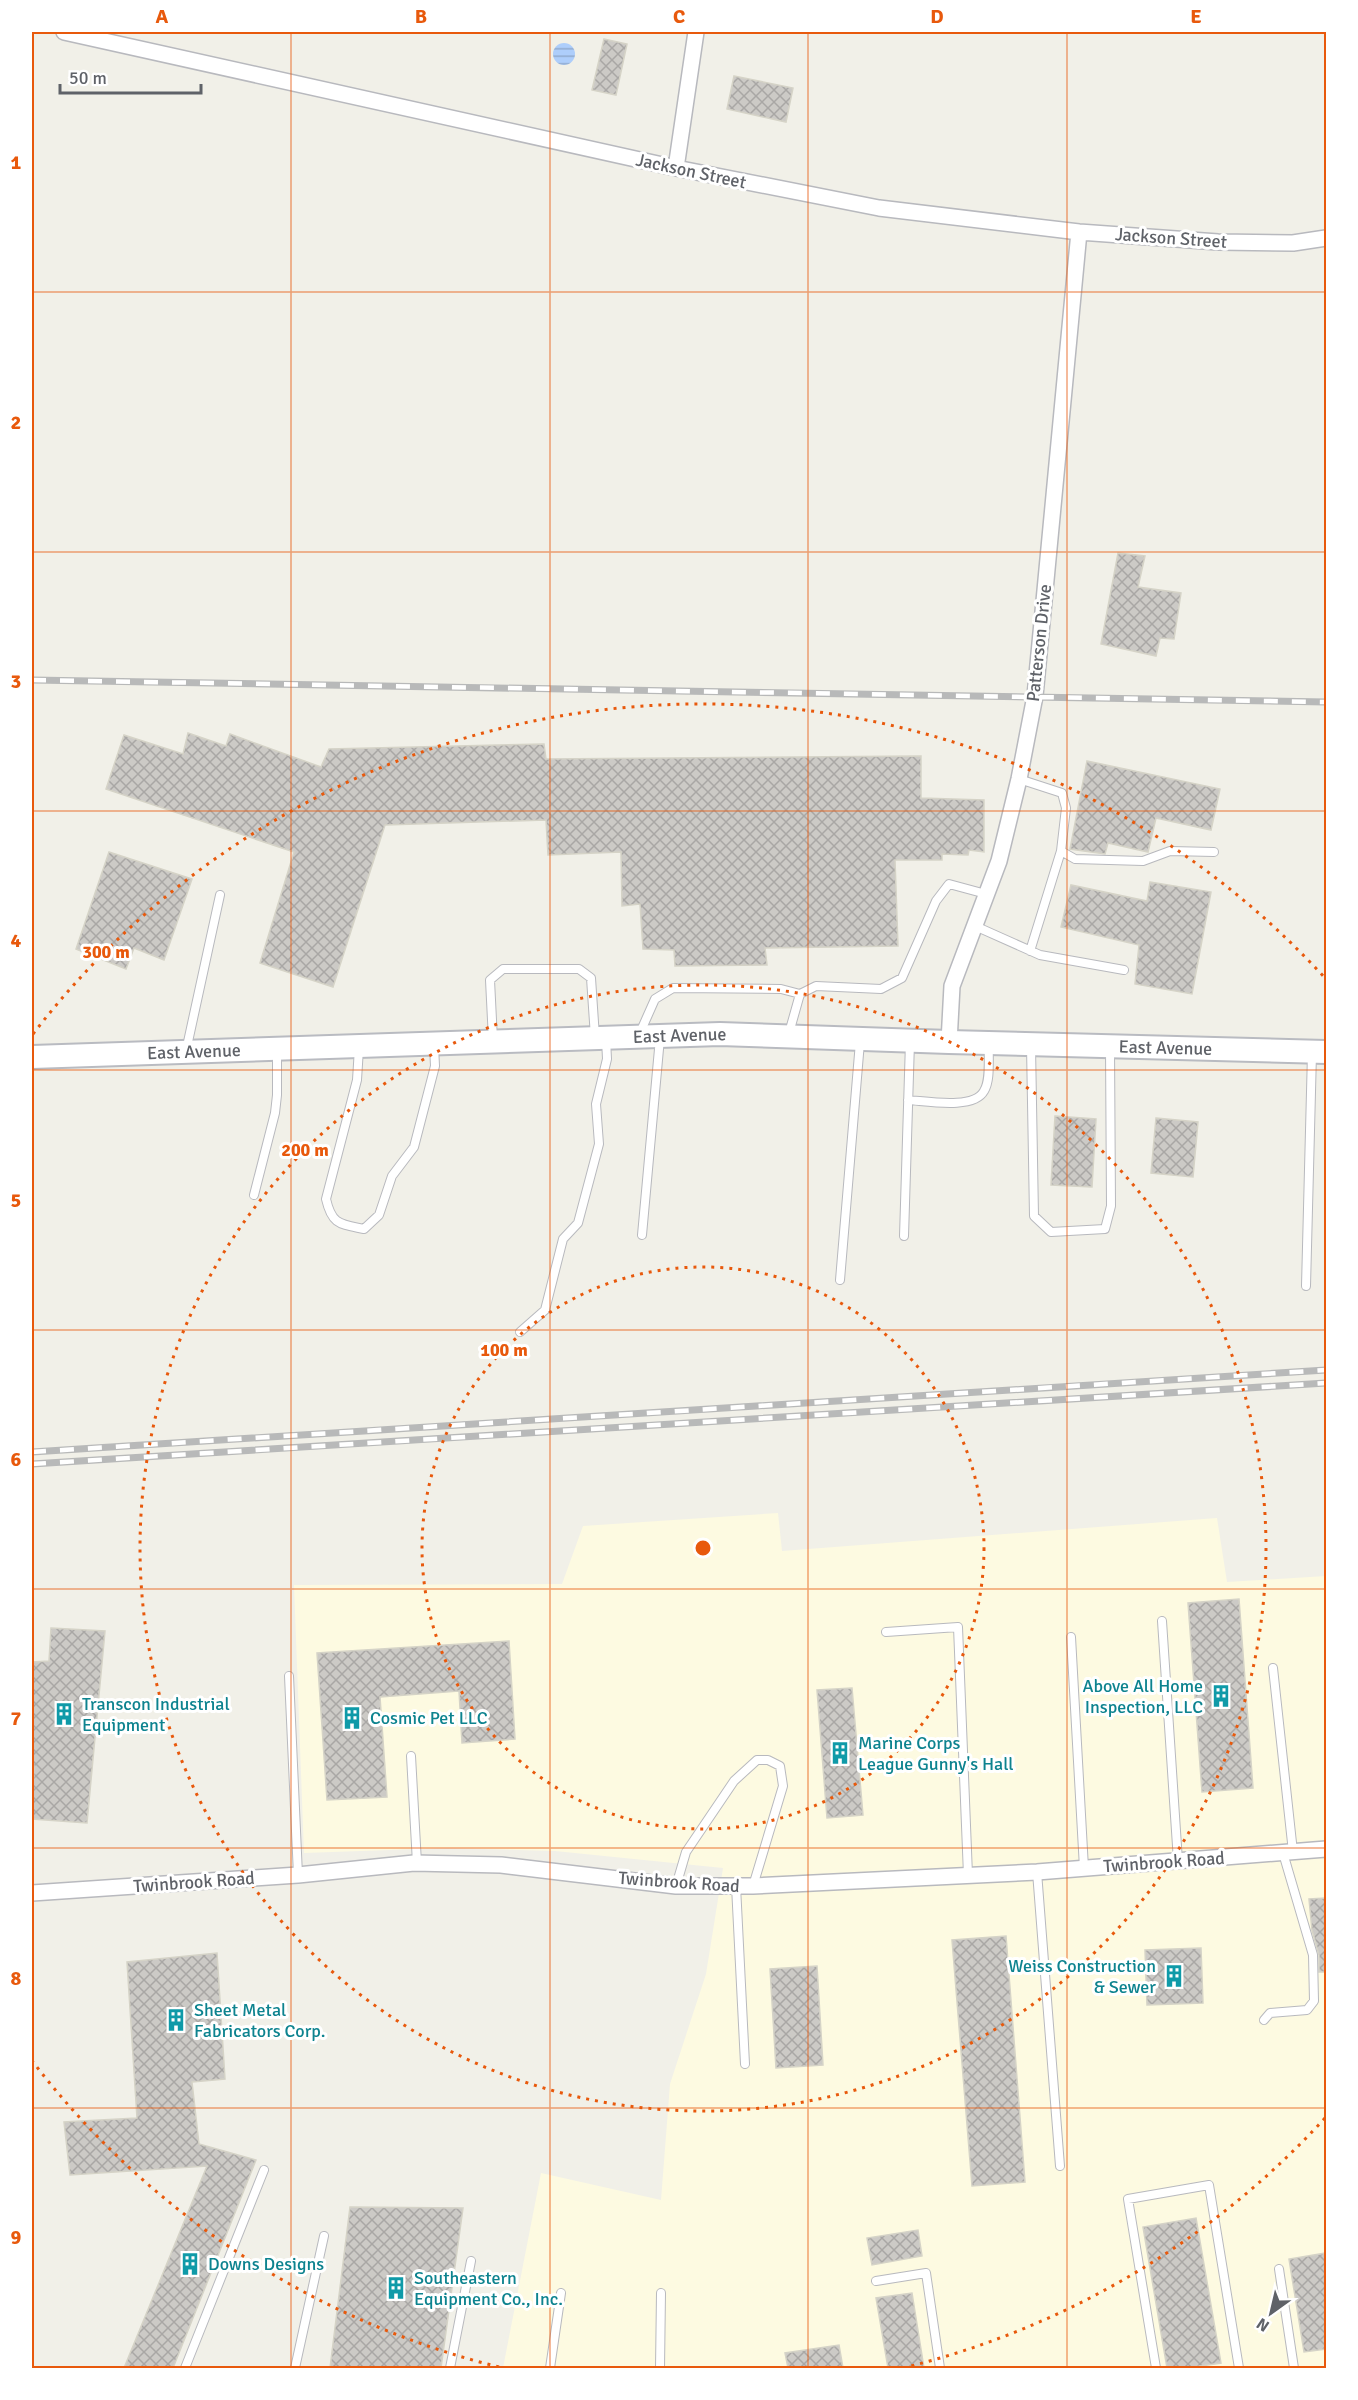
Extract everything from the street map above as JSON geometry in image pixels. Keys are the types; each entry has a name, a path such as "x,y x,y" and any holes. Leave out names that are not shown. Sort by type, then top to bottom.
{"street":[{"name":"Jackson Street","path":"64,32 675,168 879,208 1079,232 1218,242 1293,243 1326,238"},
{"path":"675,168 696,32"},
{"name":"Patterson Drive","path":"949,1042 952,986 999,861 1019,779 1035,696 1079,232"},
{"name":"East Avenue","path":"32,1057 720,1034 1319,1052"},
{"name":"Twinbrook Road","path":"32,1893 298,1875 417,1863 501,1865 676,1886 753,1886 1037,1872 1326,1849"}],"lane":[{"path":"1019,779 1062,793 1066,808 1061,851 1030,951"},
{"path":"1061,851 1075,859 1143,861 1170,851 1214,852"},
{"path":"642,1235 649,1037 655,999 673,988 781,989 800,994 816,986 881,989 902,978 936,902 949,884 987,894"},
{"path":"186,1052 220,895"},
{"path":"975,926 1030,951 1060,959 1124,970"},
{"path":"493,1042 490,980 503,969 579,969 591,978 601,1038 607,1059 596,1104 599,1144 578,1223 563,1239 545,1310 520,1332"},
{"path":"789,1036 800,994"},
{"path":"840,1280 860,1039"},
{"path":"904,1236 910,1041"},
{"path":"908,1100 966,1103 977,1098 984,1092 987,1082 989,1043"},
{"path":"360,1047 357,1080 326,1199 330,1214 339,1224 364,1229 379,1215 392,1176 414,1147 435,1066 434,1044"},
{"path":"1031,1044 1034,1216 1051,1232 1105,1229 1111,1206 1110,1046"},
{"path":"254,1195 278,1095 277,1049"},
{"path":"1306,1286 1319,1052"},
{"path":"1162,1621 1178,1861"},
{"path":"886,1632 958,1627 968,1875"},
{"path":"1071,1637 1084,1868"},
{"path":"1264,2020 1270,2013 1307,2010 1314,2001 1313,1955 1288,1852 1273,1668"},
{"path":"289,1676 298,1875"},
{"path":"411,1756 417,1863"},
{"path":"676,1886 686,1851 734,1781 757,1760 768,1760 780,1766 783,1786 753,1886"},
{"path":"1037,1872 1060,2166"},
{"path":"736,1886 746,2064"},
{"path":"185,2368 264,2170"},
{"path":"1156,2368 1128,2199 1209,2185 1239,2368"},
{"path":"295,2368 324,2236"},
{"path":"450,2368 471,2261"},
{"path":"1279,2269 1294,2368"},
{"path":"876,2281 926,2273 940,2368"},
{"path":"550,2368 561,2293"},
{"path":"660,2368 661,2293"}],"shaded area":[{"path":"778,1513 782,1551 1217,1518 1227,1582 1326,1576 1326,2368 503,2368 541,2173 661,2200 670,2084 706,1974 723,1868 555,1851 447,1848 304,1853 294,1585 562,1584 583,1526"}],"water":[{"path":"564,43 572,46 575,54 572,62 564,65 556,62 553,54 556,46"}],"building":[{"path":"604,39 627,44 616,95 592,90"},
{"path":"734,76 793,88 786,122 727,109"},
{"path":"1118,553 1145,556 1138,587 1181,593 1174,639 1160,638 1156,656 1101,644"},
{"path":"188,733 226,746 230,734 321,767 329,749 544,744 546,759 921,756 921,798 984,800 984,852 969,850 968,855 942,854 942,860 895,860 898,946 765,948 767,965 675,966 674,950 643,949 640,904 622,906 621,852 548,855 546,820 385,825 333,987 260,963 294,852 106,789 124,735 183,754"},
{"path":"1087,761 1220,789 1211,830 1156,818 1148,852 1108,843 1105,854 1070,849"},
{"path":"109,852 192,879 164,960 134,948 126,969 76,949"},
{"path":"1150,882 1211,892 1192,994 1135,984 1139,945 1061,927 1071,885 1147,901"},
{"path":"1055,1116 1096,1119 1092,1187 1051,1185"},
{"path":"1156,1118 1198,1122 1193,1177 1151,1173"},
{"name":"Above All Home Inspection, LLC","path":"1239,1599 1253,1788 1202,1792 1188,1603"},
{"name":"Transcon Industrial Equipment","path":"51,1628 105,1631 87,1823 32,1819 34,1766 32,1766 32,1662 49,1661"},
{"name":"Cosmic Pet LLC","path":"509,1641 515,1739 462,1743 459,1691 380,1697 387,1797 327,1800 317,1653"},
{"name":"Marine Corps League Gunny's Hall","path":"852,1688 863,1815 827,1818 817,1690"},
{"path":"1326,1898 1326,1972 1319,1972 1319,1955 1312,1930 1309,1899"},
{"path":"1006,1936 1025,2182 972,2186 952,1940"},
{"name":"Weiss Construction & Sewer","path":"1201,1948 1203,2003 1147,2005 1145,1950"},
{"name":"Sheet Metal Fabricators Corp.","path":"217,1953 225,2079 192,2082 199,2144 256,2160 173,2368 124,2368 207,2166 70,2175 64,2122 137,2118 127,1962"},
{"path":"817,1966 823,2065 776,2068 770,1969"},
{"name":"Southeastern Equipment Co., Inc.","path":"350,2207 463,2208 441,2368 330,2368"},
{"path":"1196,2218 1221,2363 1187,2368 1167,2368 1143,2227"},
{"path":"918,2230 922,2256 872,2265 867,2238"},
{"path":"1326,2253 1326,2349 1304,2352 1289,2259"},
{"path":"912,2293 924,2368 888,2368 876,2298"},
{"path":"839,2345 843,2368 788,2368 785,2353"}],"railway":[{"path":"32,680 1326,702"},
{"path":"32,1452 1326,1370"},
{"path":"32,1464 1326,1383"}],"place":[{"name":"Above All Home Inspection, LLC","path":"1221,1696"},
{"name":"Transcon Industrial Equipment","path":"64,1714"},
{"name":"Cosmic Pet LLC","path":"352,1718"},
{"name":"Marine Corps League Gunny's Hall","path":"840,1753"},
{"name":"Weiss Construction & Sewer","path":"1174,1976"},
{"name":"Sheet Metal Fabricators Corp.","path":"176,2020"},
{"name":"Downs Designs","path":"190,2264"},
{"name":"Southeastern Equipment Co., Inc.","path":"396,2288"}]}
